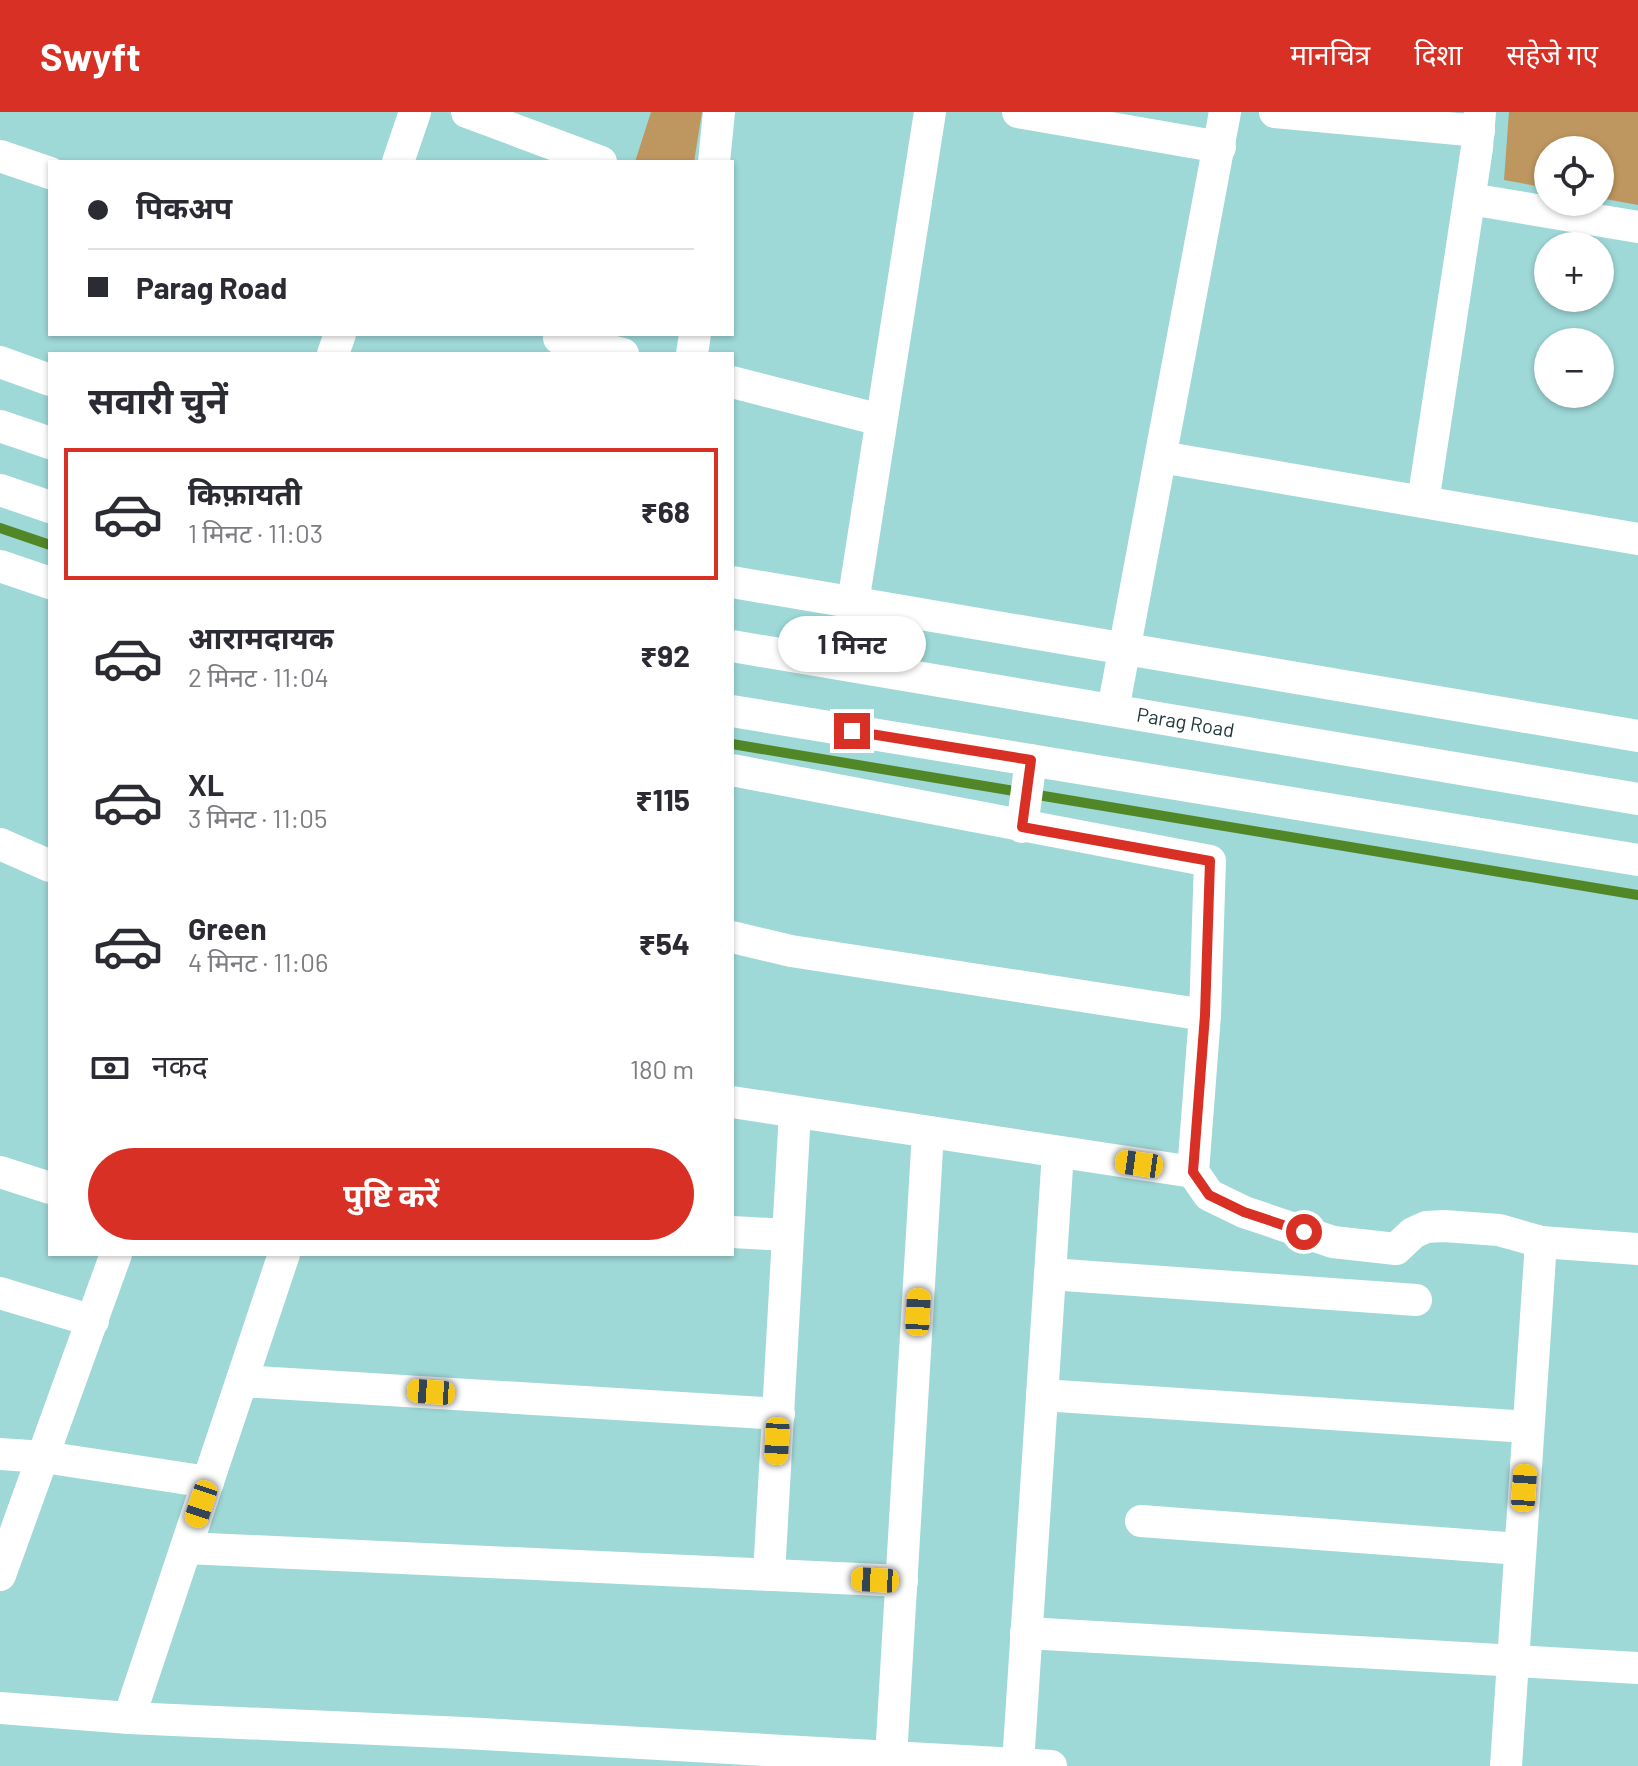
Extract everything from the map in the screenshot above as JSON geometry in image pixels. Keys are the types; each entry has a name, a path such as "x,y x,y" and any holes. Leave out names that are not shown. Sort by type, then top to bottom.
{"street":[{"path":"399,160 415,112"},
{"path":"467,112 596,160"},
{"path":"714,160 719,112"},
{"path":"853,603 930,112"},
{"path":"1018,112 1220,147"},
{"path":"1113,710 1225,112"},
{"path":"1275,112 1480,122 1423,502"},
{"path":"0,156 48,172"},
{"path":"1470,199 1638,227"},
{"path":"557,342 612,352"},
{"path":"0,362 48,379"},
{"path":"734,383 881,420"},
{"path":"0,426 48,442"},
{"path":"1161,457 1638,539"},
{"path":"0,490 48,506"},
{"path":"0,566 48,582"},
{"path":"734,582 1638,736"},
{"name":"Parag Road","path":"734,646 1638,799"},
{"path":"734,711 1638,860"},
{"path":"1022,827 1031,760"},
{"path":"734,770 1210,861 1205,1015 1193,1172 1209,1195 1244,1212 1333,1242 1396,1249 1413,1233 1426,1227 1444,1226 1499,1230 1541,1242 1638,1249"},
{"path":"0,844 48,865"},
{"path":"734,937 791,951 1205,1015"},
{"path":"734,1102 1193,1172"},
{"path":"769,1575 795,1112"},
{"path":"891,1757 928,1132"},
{"path":"1018,1764 1058,1152"},
{"path":"0,1172 48,1187"},
{"path":"734,1232 788,1235"},
{"path":"1506,1766 1541,1242"},
{"path":"0,1575 115,1256"},
{"path":"129,1718 242,1381 274,1257"},
{"path":"1050,1274 1416,1300"},
{"path":"0,1293 93,1321"},
{"path":"242,1381 779,1414"},
{"path":"1042,1395 1528,1427"},
{"path":"0,1454 44,1457 208,1482"},
{"path":"1141,1521 1520,1549"},
{"path":"186,1548 902,1581"},
{"path":"1026,1633 1638,1668"},
{"path":"0,1708 129,1718 464,1733 1051,1766"}],"shaded area":[{"path":"651,112 702,112 694,160 636,160"},
{"path":"1509,112 1638,112 1638,205 1614,201 1614,136 1534,136 1534,185 1504,180"}],"waterway":[{"path":"0,528 48,544"},
{"path":"734,744 1638,895"}],"route":[{"path":"852,731 1031,760 1022,827 1210,861 1205,1015 1193,1172 1209,1195 1244,1212 1304,1232"}]}
